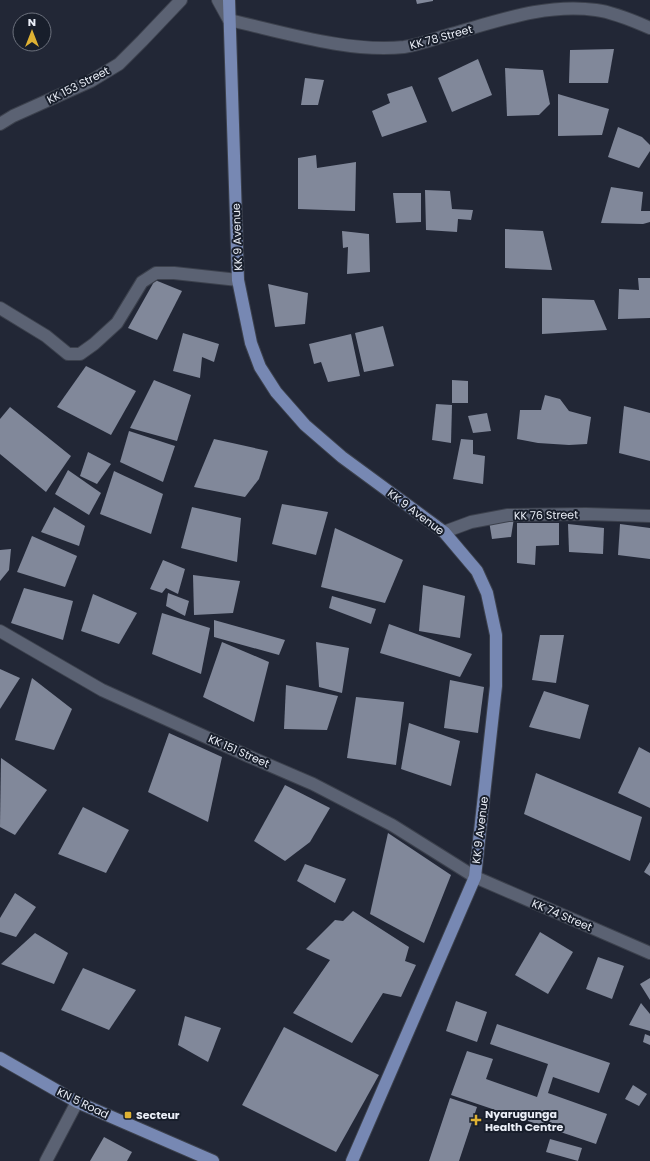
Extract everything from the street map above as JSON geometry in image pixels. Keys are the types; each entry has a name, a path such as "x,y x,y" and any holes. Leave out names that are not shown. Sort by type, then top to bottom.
{"main road":[{"name":"KK 9 Avenue","path":"229,0 238,280 251,343 260,367 276,392 305,425 342,457 444,532 476,571 487,593 496,636 496,686 475,877 352,1161"},
{"name":"KN 5 Road","path":"0,1058 77,1102 213,1161"}],"street":[{"name":"KK 153 Street","path":"0,124 12,116 91,81 119,64 182,0"},
{"path":"218,0 229,20"},
{"name":"KK 78 Street","path":"229,20 323,42 371,48 405,46 523,14 558,8 596,10 632,20 650,28"},
{"path":"0,308 46,336 68,354 80,354 94,344 117,323 142,282 156,273 174,273 238,280"},
{"name":"KK 76 Street","path":"444,532 472,522 508,515 586,514 650,516"},
{"name":"KK 151 Street","path":"0,630 102,690 313,784 392,825 475,877"},
{"name":"KK 74 Street","path":"475,877 650,953"},
{"path":"46,1161 77,1102"}],"building":[{"path":"416,0 433,0 433,1 417,4"},
{"path":"614,49 608,83 569,83 570,50"},
{"path":"478,59 492,95 452,112 438,78"},
{"path":"505,68 543,70 550,104 539,115 507,116"},
{"path":"305,78 324,80 318,105 301,105"},
{"path":"412,86 427,122 382,137 372,111 390,103 387,94"},
{"path":"558,94 609,109 602,135 558,136"},
{"path":"618,127 642,137 650,145 650,151 639,168 608,157"},
{"path":"316,155 317,168 356,162 355,211 298,209 298,158"},
{"path":"611,187 643,192 641,211 650,211 650,222 643,224 601,223"},
{"path":"425,190 450,191 452,209 473,210 471,220 458,219 457,232 426,230"},
{"path":"393,193 421,193 421,222 396,223"},
{"path":"505,229 543,231 552,270 505,268"},
{"path":"342,231 369,234 370,272 347,274 348,247 343,248"},
{"path":"638,278 650,278 650,318 618,319 619,289 639,290"},
{"path":"155,280 182,291 157,340 128,328"},
{"path":"268,284 308,293 305,324 275,327"},
{"path":"542,298 594,300 607,330 542,334"},
{"path":"383,326 394,366 364,372 355,333"},
{"path":"183,333 219,344 214,362 202,357 200,378 173,371"},
{"path":"351,334 360,376 328,382 321,362 314,364 309,344"},
{"path":"86,366 136,391 111,435 57,407"},
{"path":"154,380 191,395 177,441 130,428"},
{"path":"452,380 468,381 468,403 452,403"},
{"path":"545,395 560,399 569,411 591,417 587,444 569,445 538,443 517,439 520,410 541,410"},
{"path":"436,404 452,405 451,443 432,440"},
{"path":"624,406 650,413 650,461 619,453"},
{"path":"10,407 71,456 46,492 0,454 0,419"},
{"path":"487,413 491,431 473,433 468,416"},
{"path":"129,431 175,446 163,482 120,462"},
{"path":"214,439 268,451 259,479 245,497 194,487"},
{"path":"461,439 473,440 473,454 485,456 483,484 453,479"},
{"path":"88,452 111,464 97,484 80,476"},
{"path":"68,470 101,493 89,515 55,494"},
{"path":"114,471 163,494 151,534 100,514"},
{"path":"282,504 328,512 316,555 272,544"},
{"path":"54,507 85,526 79,546 41,532"},
{"path":"192,507 241,518 237,562 181,548"},
{"path":"514,518 511,537 492,539 489,521"},
{"path":"517,523 559,523 559,545 536,546 535,565 517,563"},
{"path":"568,524 604,528 603,554 569,552"},
{"path":"620,524 650,528 650,559 618,555"},
{"path":"335,528 403,560 385,603 321,587"},
{"path":"32,536 77,556 65,587 17,572"},
{"path":"11,549 9,570 0,581 0,550"},
{"path":"163,560 185,569 178,594 166,588 162,593 150,589"},
{"path":"193,575 240,581 233,613 194,615"},
{"path":"423,585 465,596 460,638 419,631"},
{"path":"24,588 73,601 63,640 11,623"},
{"path":"168,593 189,601 185,616 166,606"},
{"path":"93,594 137,613 119,644 81,631"},
{"path":"332,596 376,609 371,624 329,608"},
{"path":"162,613 210,628 201,674 152,654"},
{"path":"214,620 285,640 279,655 214,637"},
{"path":"389,624 472,654 460,677 380,653"},
{"path":"540,635 564,635 556,683 532,680"},
{"path":"222,642 269,662 254,722 203,697"},
{"path":"316,642 349,648 342,693 319,687"},
{"path":"0,669 20,678 0,709"},
{"path":"32,678 72,709 54,750 15,740"},
{"path":"450,680 484,687 478,733 444,728"},
{"path":"286,685 338,696 327,730 284,729"},
{"path":"544,691 589,705 580,739 529,727"},
{"path":"356,697 404,702 396,765 347,758"},
{"path":"409,723 460,741 451,786 401,769"},
{"path":"169,733 222,757 208,822 148,792"},
{"path":"639,747 650,753 650,808 618,793"},
{"path":"1,758 47,790 15,835 0,827"},
{"path":"536,773 642,817 630,861 524,814"},
{"path":"285,785 330,808 310,842 285,861 254,841"},
{"path":"83,807 129,830 106,873 58,854"},
{"path":"388,833 451,875 424,943 370,914"},
{"path":"650,862 650,876 644,872"},
{"path":"305,864 346,879 335,903 297,881"},
{"path":"15,893 36,907 16,937 0,932 0,918"},
{"path":"353,911 409,947 405,961 416,965 401,997 383,993 352,1043 293,1013 330,960 306,949 335,920 343,921"},
{"path":"540,932 573,952 548,994 515,975"},
{"path":"35,933 68,953 54,984 1,964"},
{"path":"598,957 624,966 612,999 586,989"},
{"path":"83,968 136,990 109,1030 61,1010"},
{"path":"650,978 650,1000 640,984"},
{"path":"456,1001 487,1012 477,1042 446,1031"},
{"path":"641,1003 650,1014 650,1031 629,1025"},
{"path":"185,1016 221,1028 208,1062 178,1045"},
{"path":"497,1024 610,1063 599,1093 553,1077 548,1093 607,1114 596,1144 451,1095 467,1051 493,1059 486,1079 537,1097 548,1064 490,1044"},
{"path":"284,1027 379,1075 336,1152 242,1105"},
{"path":"645,1034 650,1036 650,1045 643,1042"},
{"path":"633,1085 647,1094 639,1106 625,1099"},
{"path":"450,1098 477,1107 459,1161 429,1161"},
{"path":"104,1137 132,1152 127,1161 90,1161"},
{"path":"550,1139 582,1148 578,1161 546,1152"}],"place":[{"name":"Secteur","path":"128,1115"},
{"name":"Nyarugunga Health Centre","path":"476,1120"}]}
